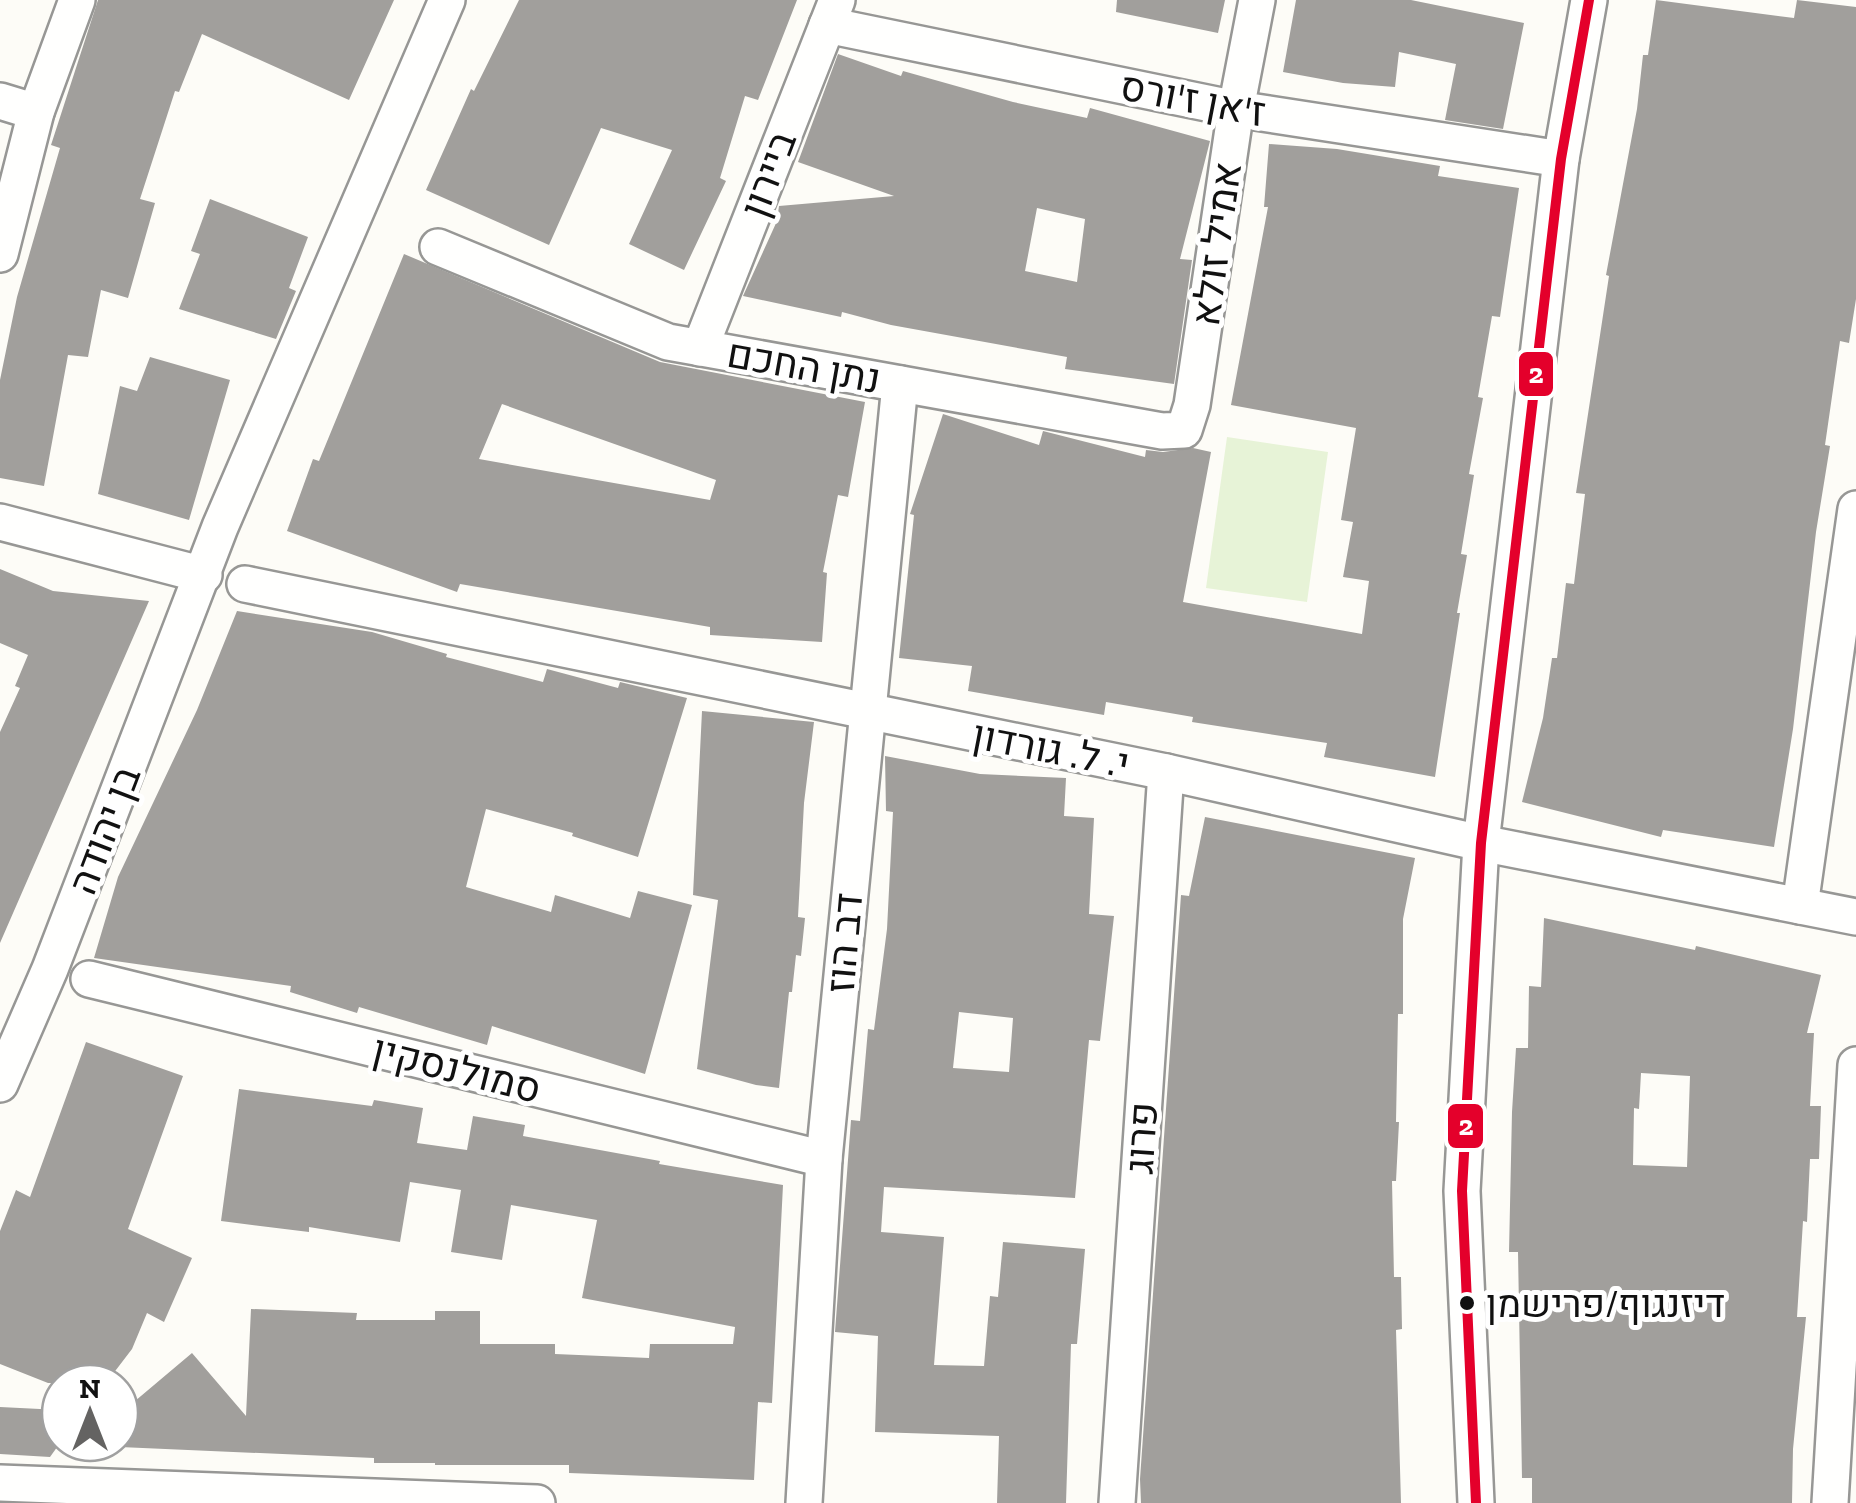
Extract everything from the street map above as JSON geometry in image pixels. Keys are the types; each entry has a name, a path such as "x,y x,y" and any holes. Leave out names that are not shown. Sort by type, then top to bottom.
{"street":[{"path":"0,254 36,112 77,0"},
{"name":"בן יהודה","path":"0,1084 50,970 220,527 447,0"},
{"name":"אמיל זולא","path":"1184,430 1192,404 1236,109 1258,0"},
{"path":"1476,1503 1462,1192 1481,843 1561,159 1589,0"},
{"name":"ז'אן ז'ורס","path":"832,12 1236,109 1561,159"},
{"name":"ביירון","path":"700,348 832,12"},
{"path":"0,101 36,112"},
{"name":"נתן החכם","path":"438,247 668,342 1162,431 1184,430"},
{"name":"דב הוז","path":"804,1503 824,1159 900,384"},
{"path":"1800,906 1850,586 1856,510"},
{"path":"0,522 204,575"},
{"name":"י. ל. גורדון","path":"245,584 1166,772 1481,843 1856,917"},
{"name":"פרוג","path":"1117,1503 1166,772"},
{"name":"סמולנסקין","path":"89,979 824,1159"},
{"path":"1830,1503 1856,1065"},
{"path":"0,1482 537,1503"}],"green space":[{"path":"1227,437 1328,452 1307,602 1206,588"}],"building":[{"path":"98,0 394,0 349,100 202,34 179,92 175,91 140,199 155,203 128,298 101,290 88,357 68,355 44,486 0,478 0,380 17,297 60,148 51,145"},
{"path":"519,0 797,0 758,100 745,96 720,178 726,181 684,270 629,244 672,150 601,128 549,245 426,190 471,89 474,91"},
{"path":"1117,0 1225,0 1218,33 1116,12"},
{"path":"1296,0 1411,0 1524,23 1503,129 1445,120 1456,64 1399,52 1395,87 1283,72"},
{"path":"1656,0 1794,18 1797,0 1856,7 1856,299 1849,343 1840,341 1825,445 1830,446 1774,847 1663,830 1661,837 1522,802 1543,718 1552,658 1557,658 1566,583 1574,584 1585,494 1576,493 1609,276 1606,275"},
{"path":"838,54 901,76 903,71 1087,118 1090,108 1210,141 1180,259 1192,260 1174,384 1065,369 1067,357 743,296 777,221 779,206 894,196 798,162","holes":["1037,208 1085,219 1077,282 1025,271"]},
{"path":"1269,144 1337,149 1440,166 1438,176 1519,188 1500,317 1492,316 1478,397 1483,398 1469,474 1474,475 1461,554 1467,555 1435,777 1324,757 1327,743 1192,722 1193,717 1106,702 1104,715 968,691 972,666 899,658 914,515 910,514 943,414 1039,445 1043,431 1145,457 1146,450 1193,448 1211,452 1183,602 1362,634 1369,581 1343,577 1353,522 1341,520 1356,428 1231,405 1268,207 1264,207"},
{"path":"210,199 308,237 289,288 296,291 276,339 179,309 200,254 191,251"},
{"path":"404,254 660,362 865,402 848,497 838,495 823,572 827,573 822,642 710,635 710,627 460,584 457,592 287,531 313,459 319,461","holes":["502,404 716,480 710,500 479,459"]},
{"path":"150,357 230,380 189,520 98,494 120,386 137,391"},
{"path":"0,569 53,591 149,601 0,943 0,732 20,688 15,686 28,655 0,643"},
{"path":"237,611 372,632 447,654 446,657 543,682 547,669 618,688 620,682 687,698 638,857 572,836 573,833 486,809 466,887 551,912 555,895 630,918 638,891 692,905 645,1074 492,1026 487,1045 359,1007 357,1013 290,992 291,986 94,958 118,877 197,710"},
{"path":"702,711 814,722 804,803 798,917 805,918 801,956 796,955 789,992 779,1088 697,1069 718,900 693,895"},
{"path":"885,756 980,774 1066,778 1064,816 1094,818 1089,914 1114,916 1100,1041 1089,1040 1075,1198 884,1187 881,1232 944,1237 934,1365 984,1366 990,1296 998,1297 1003,1242 1085,1249 1077,1344 1071,1344 1066,1503 997,1503 999,1436 875,1432 878,1336 835,1332 851,1120 860,1121 868,1029 874,1030 887,929 893,812 886,811","holes":["959,1012 1013,1018 1009,1072 953,1068"]},
{"path":"1205,817 1415,858 1403,919 1403,1014 1398,1014 1399,1122 1396,1181 1392,1181 1394,1277 1401,1277 1402,1329 1396,1330 1401,1503 1141,1503 1181,895 1189,896"},
{"path":"1544,918 1695,950 1696,946 1821,975 1807,1033 1814,1033 1810,1106 1821,1106 1819,1159 1810,1159 1807,1222 1803,1221 1797,1317 1806,1317 1793,1449 1792,1503 1532,1503 1532,1478 1522,1478 1518,1252 1509,1252 1516,1048 1528,1048 1529,986 1541,987","holes":["1641,1073 1690,1076 1687,1167 1633,1165 1634,1108 1639,1109"]},
{"path":"86,1042 183,1076 128,1229 192,1258 164,1322 147,1313 132,1349 121,1363 40,1363 40,1380 0,1364 0,1231 16,1190 30,1197"},
{"path":"239,1089 372,1106 374,1100 423,1108 417,1143 467,1150 473,1116 525,1125 523,1136 783,1185 772,1403 758,1402 754,1480 569,1473 569,1465 374,1463 374,1458 140,1448 140,1397 192,1353 246,1416 251,1309 357,1313 356,1320 435,1320 435,1311 480,1311 480,1344 555,1344 555,1354 649,1358 650,1344 733,1344 735,1327 582,1298 597,1220 511,1205 502,1260 451,1252 461,1190 410,1182 400,1242 309,1227 309,1232 221,1221"},
{"path":"0,1407 40,1409 40,1456 0,1454"}],"transit line":[{"name":"2","path":"1476,1503 1462,1191 1481,843 1561,159 1589,0"}],"place":[{"name":"דיזנגוף/פרישמן","path":"1467,1303"}]}
